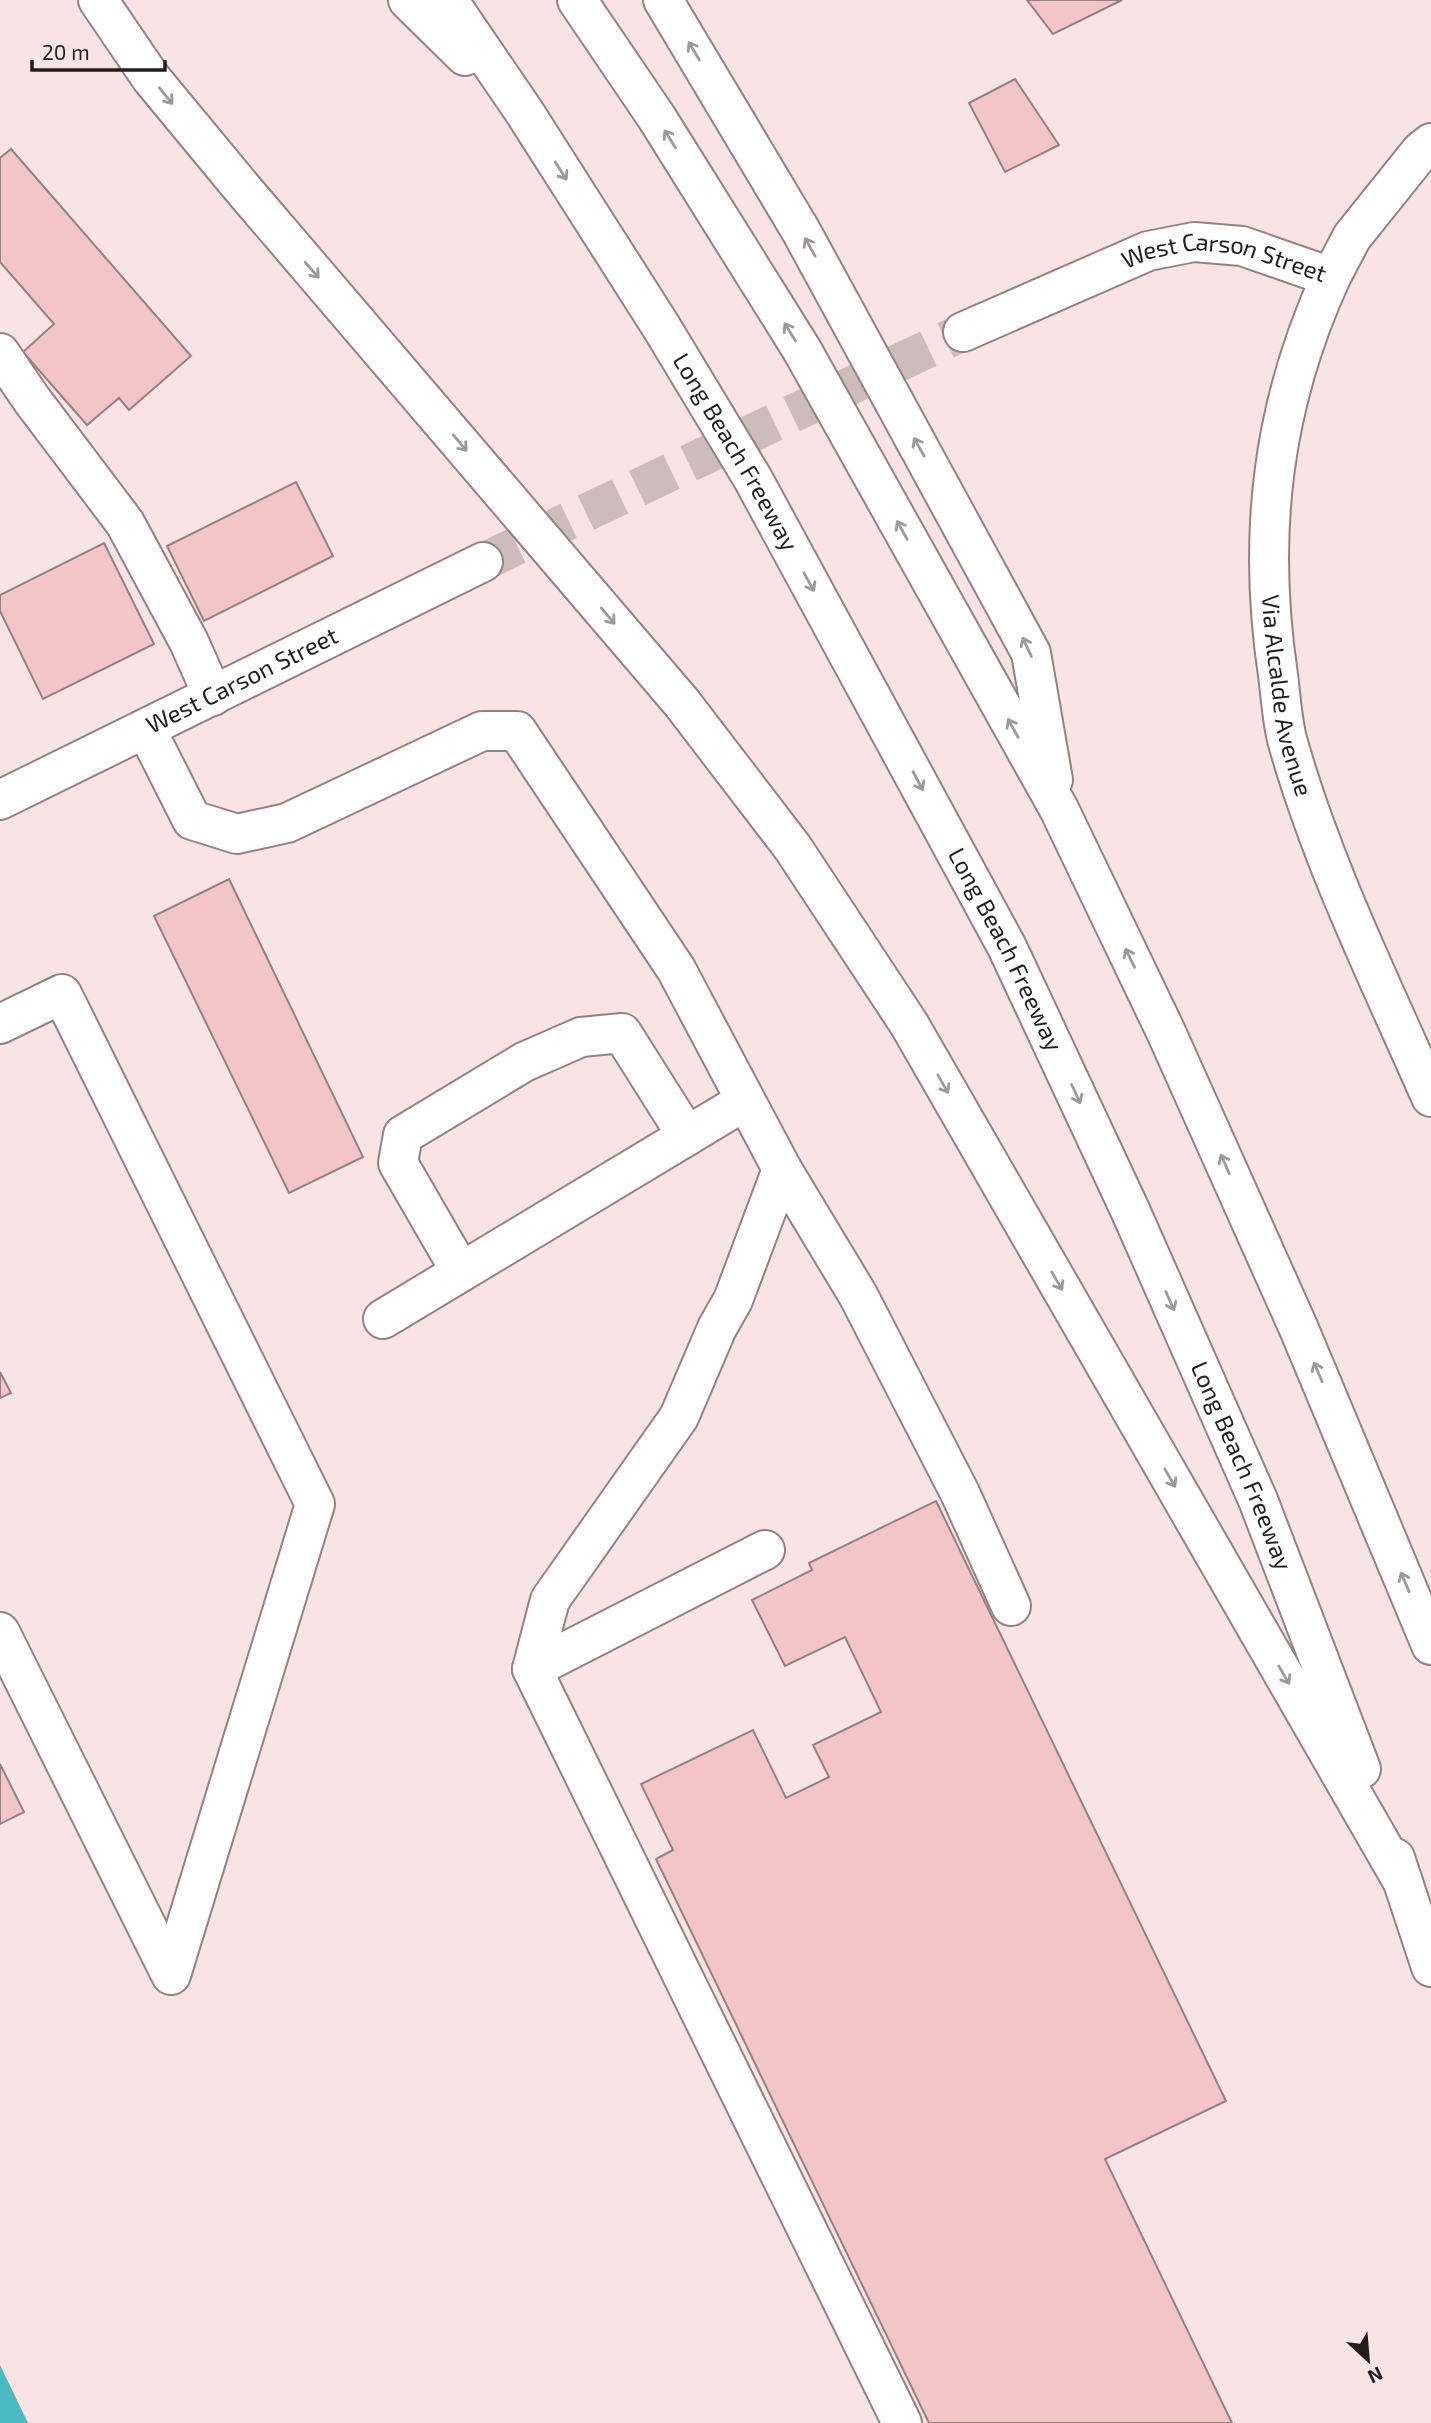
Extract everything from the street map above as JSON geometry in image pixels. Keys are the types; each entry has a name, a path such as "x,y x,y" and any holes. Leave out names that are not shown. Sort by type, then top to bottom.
{"main road":[{"path":"98,0 151,78 682,703 793,848 909,1024 1404,1882"},
{"path":"408,0 524,113"},
{"name":"Long Beach Freeway","path":"447,0 524,113 662,328 753,479 1007,947 1130,1210 1258,1500 1404,1882 1431,1967"},
{"path":"577,0 657,118 802,350 1059,809 1166,1032 1299,1329 1431,1645"},
{"path":"663,0 801,231 1031,653 1059,809"},
{"name":"West Carson Street","path":"964,332 1149,251 1194,242 1242,246 1331,277 1352,237 1421,151 1431,143"},
{"name":"Via Alcalde Avenue","path":"1331,277 1311,320 1284,410 1269,511 1270,621 1287,741 1328,862 1431,1097"},
{"path":"0,353 125,523 189,642 212,696"},
{"name":"West Carson Street","path":"0,800 483,562"},
{"path":"146,729 192,820 237,834 287,823 482,732 517,731 676,969 782,1169 858,1295 960,1493 1011,1606"},
{"path":"0,1024 62,994 315,1504 171,1975 0,1632"},
{"path":"461,1272 398,1163 403,1135 524,1062 581,1037 622,1033 687,1136"},
{"path":"383,1320 745,1101"},
{"path":"782,1169 733,1300 717,1328 678,1417 550,1601 532,1669 902,2423"},
{"path":"532,1669 765,1550"}],"water":[{"path":"0,2365 28,2423 0,2423"}],"building":[{"path":"1027,0 1122,0 1053,34"},
{"path":"1015,79 1059,145 1005,172 969,103"},
{"path":"11,149 191,356 129,410 119,398 87,425 23,352 54,324 0,262 0,158"},
{"path":"296,482 333,556 204,621 167,546"},
{"path":"104,543 154,644 43,699 0,611 0,595"},
{"path":"229,879 363,1157 289,1193 154,916"},
{"path":"0,1372 11,1393 0,1398"},
{"path":"936,1501 1226,2101 1105,2159 1232,2423 929,2423 656,1859 673,1850 641,1784 753,1730 786,1798 829,1777 813,1745 881,1712 845,1637 785,1666 752,1600 812,1570 809,1563"},
{"path":"0,1764 24,1812 0,1824"}],"tunnel":[{"path":"483,562 963,332"}]}
